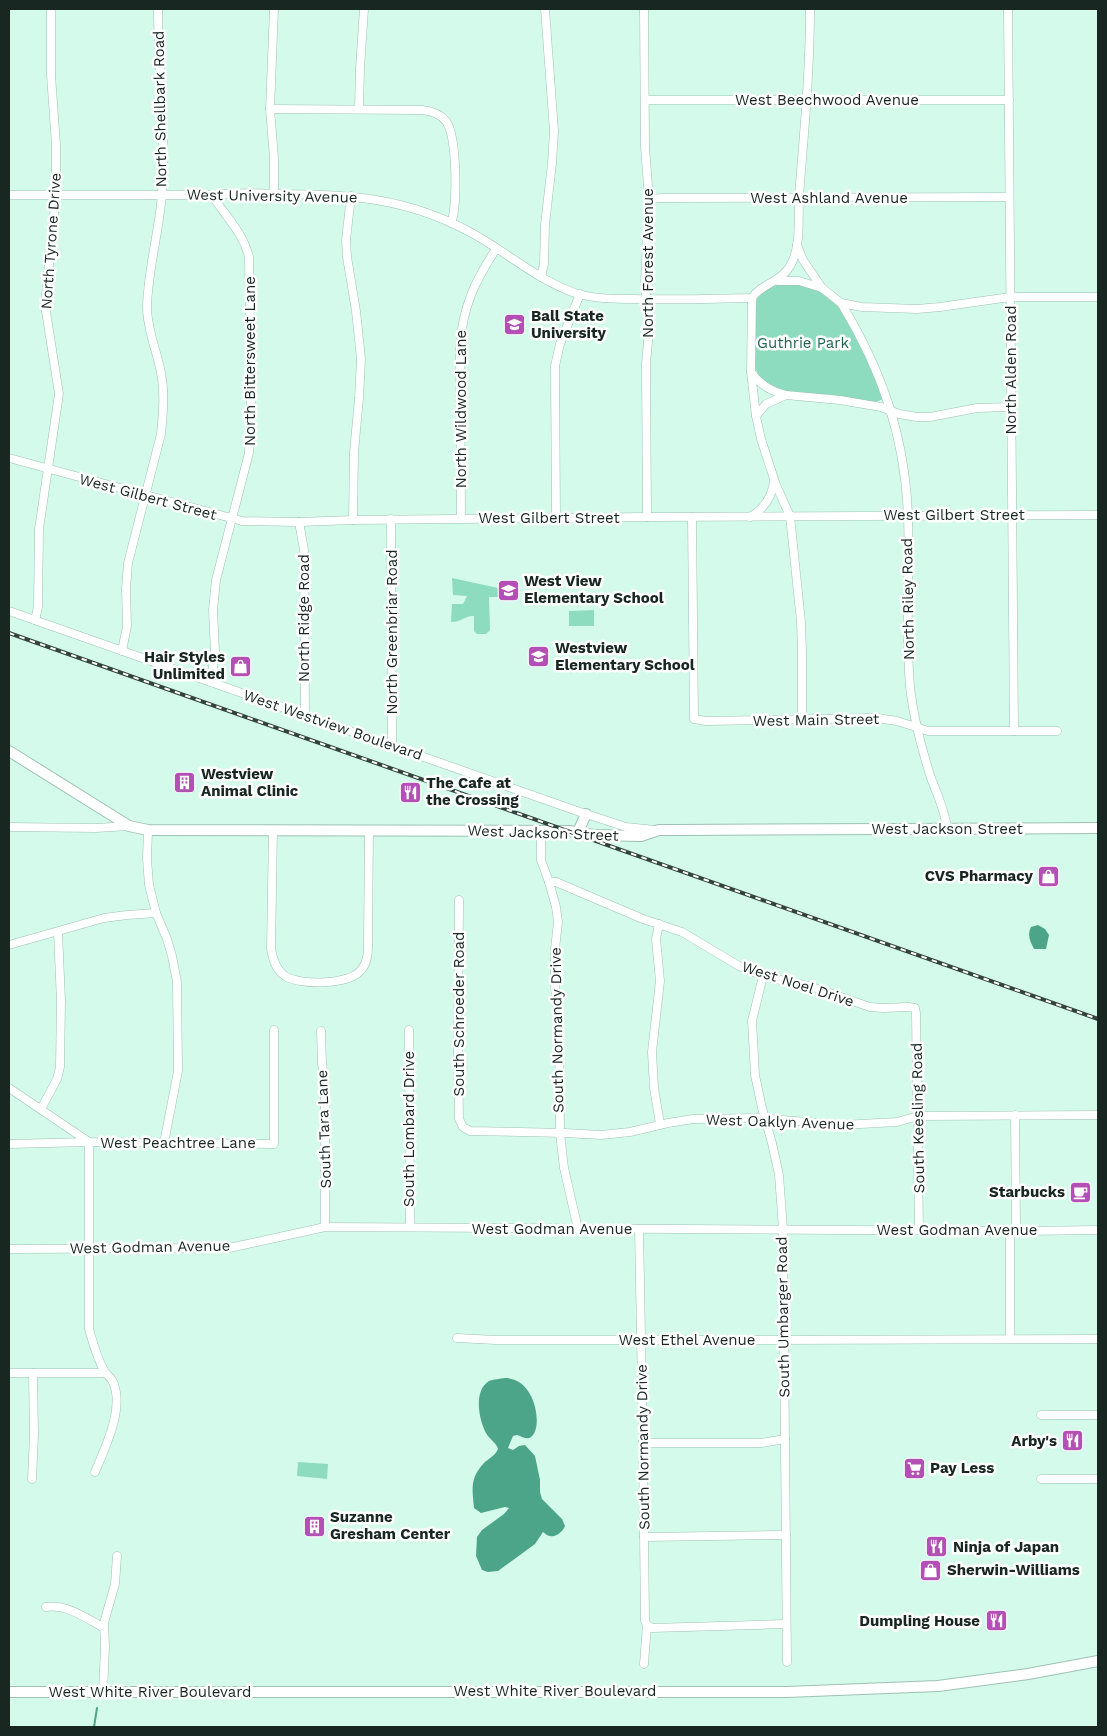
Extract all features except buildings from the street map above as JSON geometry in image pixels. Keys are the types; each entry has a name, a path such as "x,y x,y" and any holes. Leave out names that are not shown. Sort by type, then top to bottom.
{"main road":[{"name":"West Jackson Street","path":"9,751 129,826 148,830 541,831 642,836 659,830 1098,828"},
{"path":"578,832 586,814"},
{"name":"West White River Boulevard","path":"9,1692 787,1692 938,1686 1028,1674 1098,1661"}],"street":[{"name":"North Tyrone Drive","path":"35,620 38,607 39,529 59,394 45,305 56,195 51,9"},
{"name":"North Shellbark Road","path":"122,650 127,626 126,589 128,563 160,434 163,412 163,382 147,312 162,195 163,126 158,9"},
{"path":"274,9 270,109 274,158 274,194"},
{"path":"359,109 364,9"},
{"path":"541,278 544,264 545,225 554,131 545,9"},
{"name":"North Forest Avenue","path":"644,9 644,147 649,199 645,283 649,330 646,364 648,516"},
{"path":"802,720 801,622 790,516 774,479 761,439 756,416 751,372 752,298 758,290 776,281 790,265 797,245 799,198 808,100 810,9"},
{"name":"North Alden Road","path":"1008,9 1014,731"},
{"name":"West Beechwood Avenue","path":"645,100 1009,100"},
{"path":"270,109 430,111 438,114 447,122 452,132 455,164 454,212 451,222"},
{"name":"West University Avenue","path":"9,195 212,196 228,193 351,196 392,202 451,222 541,278 580,294 605,298 647,299 752,298"},
{"name":"North Bittersweet Lane","path":"211,682 215,652 213,601 216,580 249,453 251,404 250,263 246,246 237,230 212,196"},
{"path":"351,196 347,226 347,257 361,359 354,452 353,520"},
{"name":"West Ashland Avenue","path":"649,199 1009,197"},
{"path":"797,245 803,260 822,288 841,303 873,308 917,309 940,308 1010,297 1098,297"},
{"name":"North Wildwood Lane","path":"461,518 461,328 470,294 476,280 496,249"},
{"path":"776,281 799,281 822,288"},
{"path":"556,518 555,366 560,344 580,294"},
{"name":"North Riley Road","path":"841,303 875,365 892,411 901,455 908,516 908,650 910,686 917,728 930,775 945,815 947,828"},
{"path":"751,372 761,384 775,392 848,401 881,407 899,414 930,417 977,408 1011,407"},
{"path":"756,416 766,404 786,394"},
{"name":"West Gilbert Street","path":"9,458 232,520 242,521 299,522 648,516 1098,515"},
{"path":"750,517 766,504 771,494 774,479"},
{"name":"West Main Street","path":"692,517 694,719 706,721 886,719 928,731 1057,731"},
{"name":"North Greenbriar Road","path":"391,519 392,746"},
{"name":"North Ridge Road","path":"299,522 304,550 305,715"},
{"name":"West Westview Boulevard","path":"9,611 586,814 626,826 659,830"},
{"path":"9,827 96,828 129,826"},
{"path":"148,830 147,874 156,913 172,956 177,982 178,1071 164,1143"},
{"path":"272,830 271,949 274,962 280,972 292,979 320,982 344,981 357,974 363,968 367,957 369,830"},
{"name":"South Normandy Drive","path":"541,831 541,860 556,907 558,922 555,949 555,985 559,1038 560,1133 564,1168 578,1229"},
{"name":"West Noel Drive","path":"549,882 556,882 682,932 738,966 763,976 812,987 870,1007 914,1008"},
{"name":"South Schroeder Road","path":"460,900 458,1060 459,1119 463,1127"},
{"path":"9,945 104,918 156,913"},
{"path":"659,924 656,939 660,981 652,1052 654,1088 660,1124"},
{"path":"42,1109 57,1079 60,1067 61,1001 58,932"},
{"name":"South Umbarger Road","path":"763,976 752,1021 755,1075 779,1175 783,1229 786,1662"},
{"name":"South Keesling Road","path":"914,1008 916,1013 919,1230"},
{"name":"West Peachtree Lane","path":"9,1088 89,1142 274,1144 274,1030"},
{"name":"South Lombard Drive","path":"409,1030 410,1227"},
{"name":"South Tara Lane","path":"321,1031 322,1064 325,1083 326,1227"},
{"path":"1010,1339 1015,1115"},
{"name":"West Oaklyn Avenue","path":"463,1127 473,1132 601,1135 618,1134 660,1124 694,1119 765,1119 842,1125 897,1122 918,1116 1098,1115"},
{"path":"9,1144 89,1142 89,1329 95,1350 105,1373 113,1381 116,1397 116,1407 107,1443 95,1472"},
{"name":"West Godman Avenue","path":"9,1249 228,1248 326,1227 1098,1230"},
{"name":"South Normandy Drive","path":"639,1229 644,1444 645,1621 647,1626 644,1664"},
{"name":"West Ethel Avenue","path":"457,1338 506,1340 1098,1339"},
{"path":"9,1373 105,1373"},
{"path":"32,1479 34,1373"},
{"path":"1041,1415 1098,1415"},
{"path":"644,1444 761,1443 785,1439"},
{"path":"1041,1479 1098,1479"},
{"path":"644,1537 786,1535"},
{"path":"103,1692 104,1619 115,1584 117,1556"},
{"path":"46,1607 64,1607 104,1628"},
{"path":"647,1626 652,1628 786,1624"}],"green space":[{"name":"Guthrie Park","path":"781,284 801,285 812,288 826,296 838,307 858,335 883,399 876,402 787,391 775,388 761,378 754,362 755,305 759,294"},
{"path":"452,578 498,588 501,591 501,597 489,597 490,630 486,634 477,634 474,631 474,616 451,622 452,604 463,604 467,596 453,595"},
{"path":"594,610 594,626 569,626 569,611"},
{"path":"298,1462 328,1464 327,1479 297,1476"}],"shaded area":[{"path":"1038,925 1045,929 1049,935 1046,949 1034,949 1030,941 1029,933 1031,927"},
{"path":"505,1378 516,1380 525,1387 535,1406 537,1417 534,1434 529,1438 513,1436 508,1448 513,1450 525,1445 535,1456 542,1499 562,1519 565,1526 555,1536 549,1536 543,1532 535,1544 498,1571 488,1572 482,1570 476,1556 477,1537 482,1530 509,1508 505,1507 481,1513 474,1508 473,1484 476,1474 479,1468 498,1449 483,1427 479,1398 484,1386 489,1381"}],"waterway":[{"path":"94,1727 97,1708"}],"railway":[{"path":"9,633 1098,1019"}],"place":[{"name":"Ball State University","path":"515,325"},
{"name":"West View Elementary School","path":"508,590"},
{"name":"Westview Elementary School","path":"539,657"},
{"name":"Hair Styles Unlimited","path":"241,666"},
{"name":"Westview Animal Clinic","path":"185,783"},
{"name":"The Cafe at the Crossing","path":"410,792"},
{"name":"CVS Pharmacy","path":"1049,876"},
{"name":"Starbucks","path":"1081,1192"},
{"name":"Arby's","path":"1073,1441"},
{"name":"Pay Less","path":"914,1468"},
{"name":"Suzanne Gresham Center","path":"314,1526"},
{"name":"Ninja of Japan","path":"937,1547"},
{"name":"Sherwin-Williams","path":"931,1570"},
{"name":"Dumpling House","path":"996,1621"}]}
